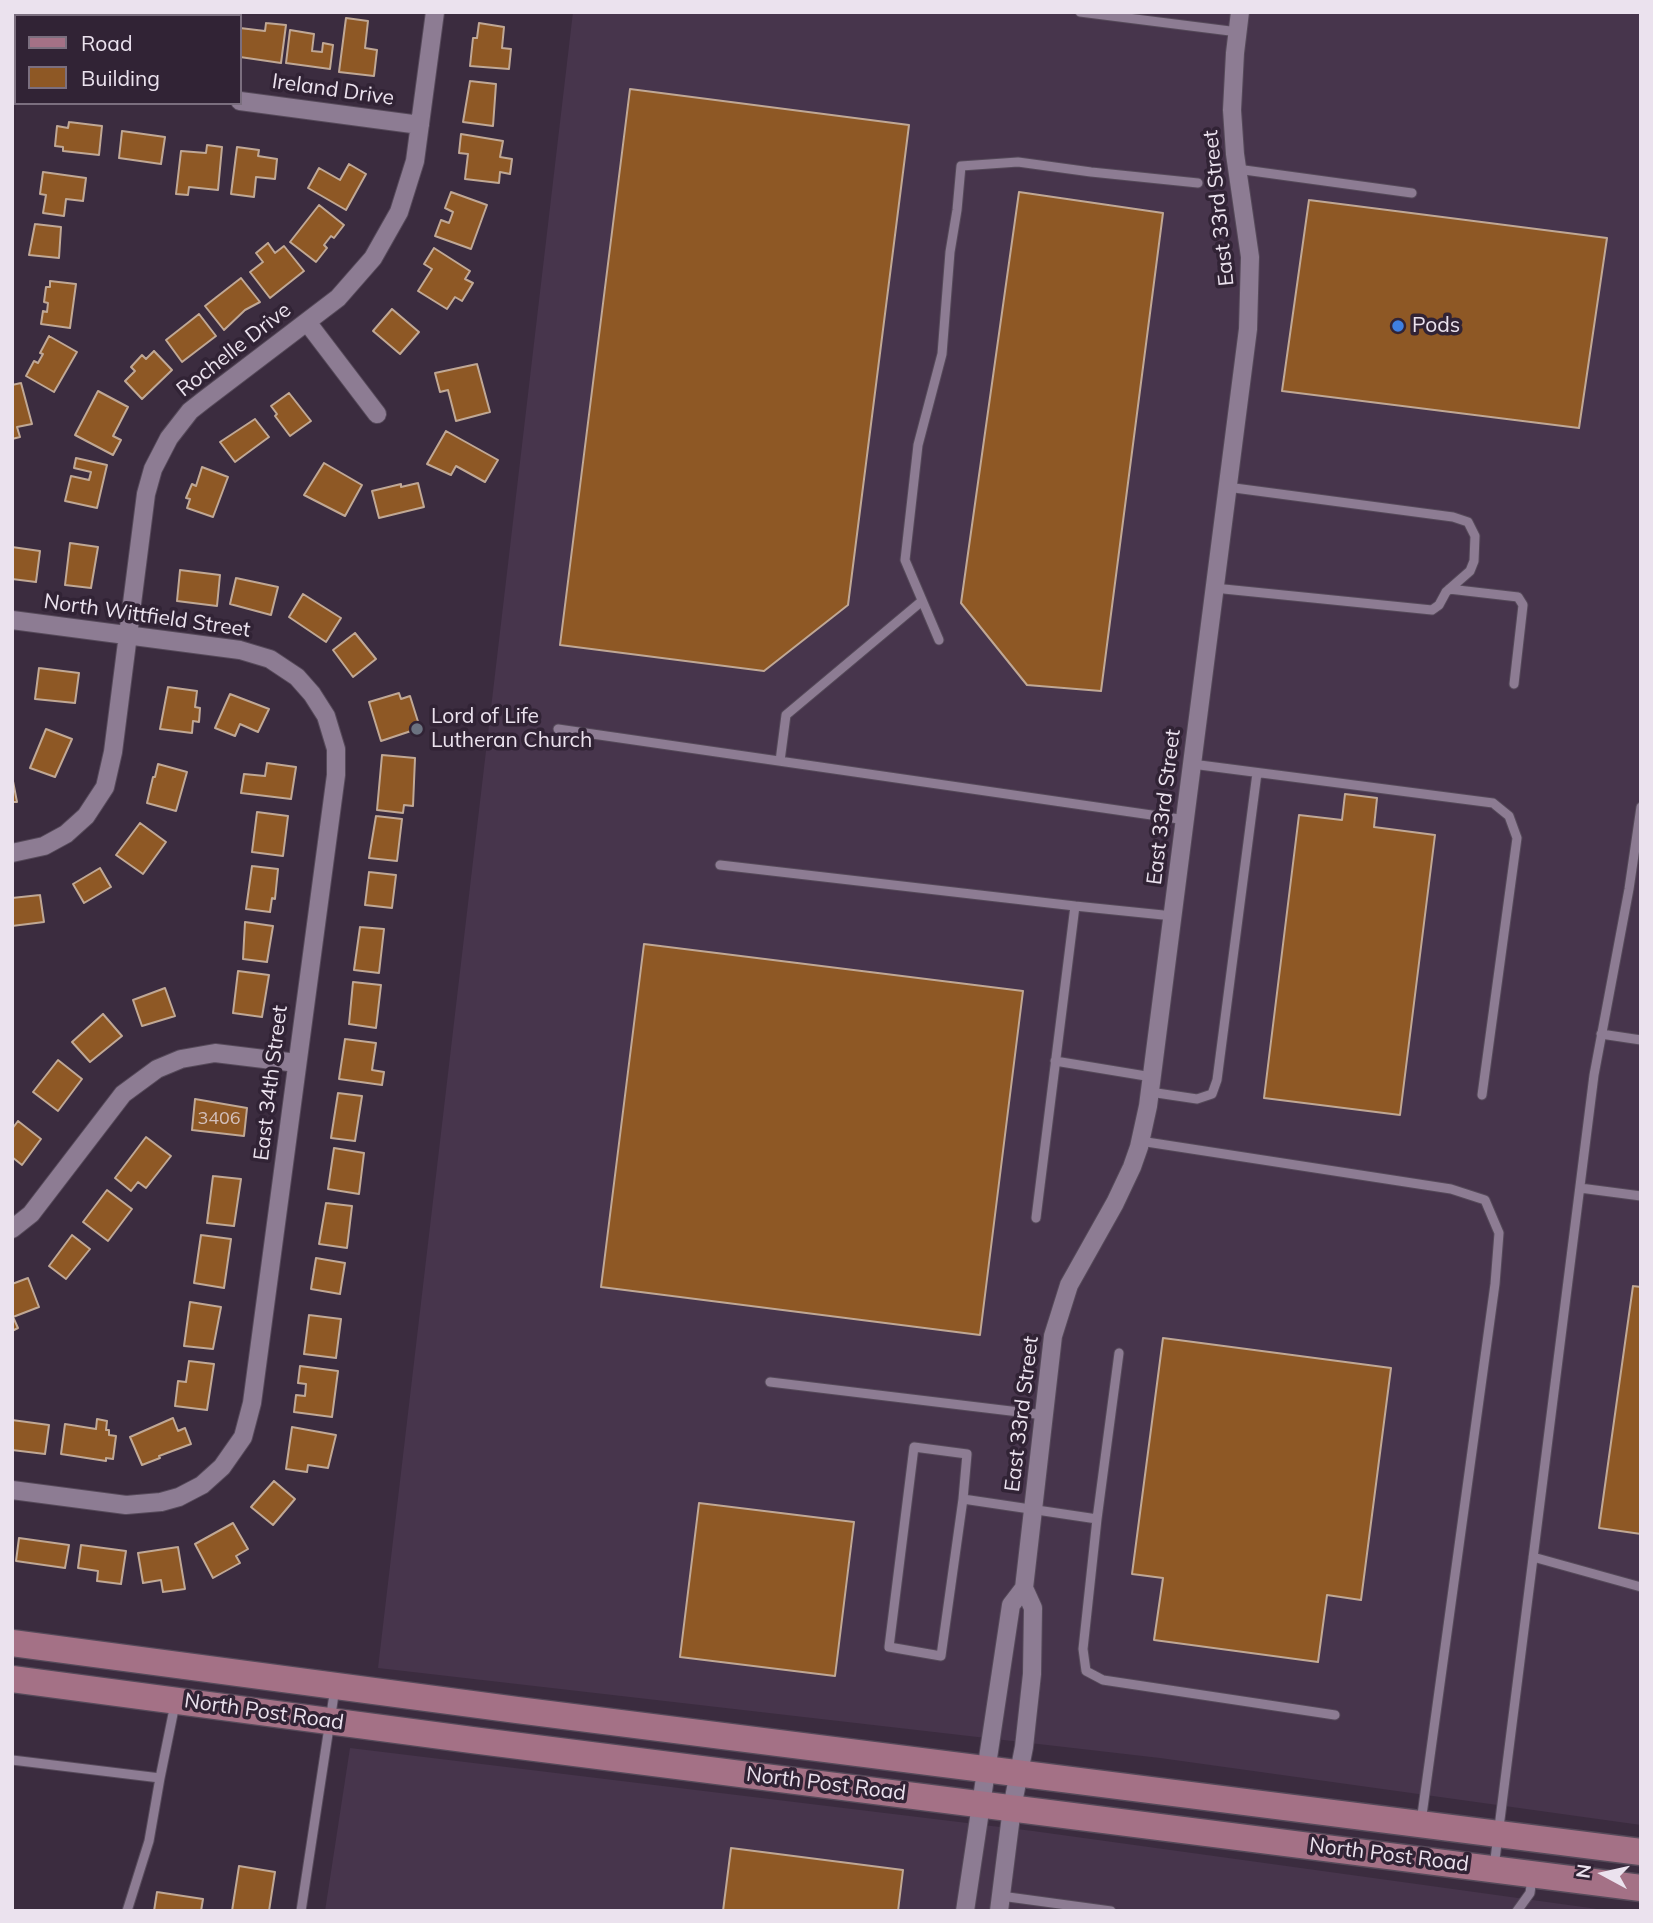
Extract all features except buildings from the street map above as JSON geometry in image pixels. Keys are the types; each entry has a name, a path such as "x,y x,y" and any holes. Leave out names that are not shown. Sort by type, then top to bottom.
{"main road":[{"name":"North Post Road","path":"12,1643 1641,1852"},
{"name":"North Post Road","path":"12,1679 1494,1869 1531,1884 1641,1888"}],"street":[{"name":"Rochelle Drive","path":"12,853 44,846 66,834 86,816 105,787 113,752 146,494 153,469 169,438 197,405 331,304 350,285 383,243 405,195 415,161 435,12"},
{"name":"East 33rd Street","path":"1000,1903 1012,1808 1024,1747 1032,1661 1033,1608 1024,1588 1053,1336 1069,1285 1132,1167 1151,1084 1248,329 1250,293 1246,222 1237,169 1232,110 1240,12"},
{"name":"Ireland Drive","path":"242,101 421,125"},
{"path":"307,322 377,414"},
{"name":"North Wittfield Street","path":"12,620 247,651 277,663 306,687"},
{"name":"East 34th Street","path":"12,1490 135,1505 179,1497 209,1479 222,1467 238,1445 251,1412 336,775 336,750 332,733 326,716 306,687"},
{"path":"12,1229 31,1214 123,1094 156,1069 181,1059 215,1054 297,1063"},
{"name":"East 33rd Street","path":"965,1911 1011,1605 1024,1588"}],"lane":[{"path":"1080,12 1238,32"},
{"path":"939,640 905,560 918,445 942,354 950,252 961,166 1018,162 1198,183"},
{"path":"1237,169 1412,193"},
{"path":"1214,588 1432,610 1471,570 1474,561 1475,536 1468,522 1453,517 1227,486"},
{"path":"1450,589 1518,597 1523,606 1514,684"},
{"path":"780,761 786,715 922,601"},
{"path":"558,729 1185,820"},
{"path":"1192,764 1493,803 1509,816 1517,838 1482,1095"},
{"path":"1055,1061 1151,1084 1196,1099 1212,1094 1217,1080 1257,773"},
{"path":"1494,1869 1594,1075 1629,889 1641,807"},
{"path":"720,864 1173,916"},
{"path":"1036,1218 1074,906"},
{"path":"1601,1034 1641,1040"},
{"path":"1140,1140 1451,1189 1485,1200 1499,1233 1495,1284 1421,1824"},
{"path":"1580,1188 1641,1196"},
{"path":"1119,1353 1083,1648 1086,1671 1103,1680 1335,1715"},
{"path":"770,1382 1044,1415"},
{"path":"914,1447 967,1454 963,1499 941,1656 889,1647 914,1447"},
{"path":"963,1499 1097,1519"},
{"path":"1534,1557 1641,1587"},
{"path":"301,1911 335,1686"},
{"path":"127,1911 149,1841 176,1700"},
{"path":"12,1760 160,1778"},
{"path":"1517,1911 1531,1884"},
{"path":"1529,1911 1531,1884"},
{"path":"1000,1903 1111,1911"}],"shaded area":[{"path":"573,12 1641,12 1641,1825 1160,1758 378,1668"},
{"path":"350,1748 1033,1831 1612,1911 325,1911"}],"place":[{"name":"Pods","path":"1398,326"},
{"name":"Lord of Life Lutheran Church","path":"417,729"}]}
